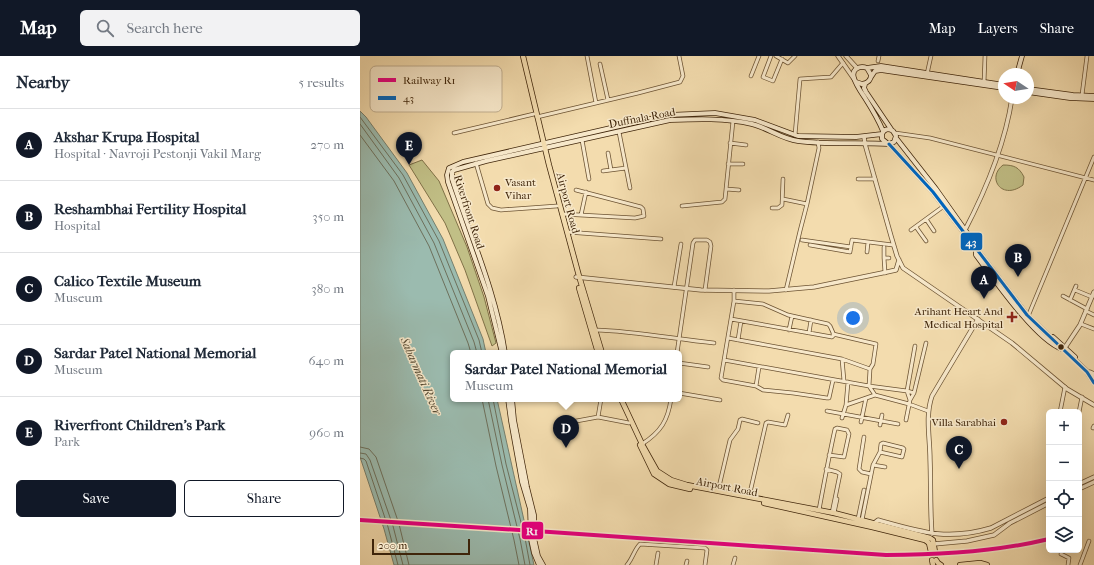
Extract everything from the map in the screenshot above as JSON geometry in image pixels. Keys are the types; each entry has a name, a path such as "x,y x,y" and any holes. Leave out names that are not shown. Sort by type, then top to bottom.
{"main road":[{"name":"Airport Road","path":"522,56 557,206 597,350"},
{"path":"1020,68 1023,56"},
{"path":"998,86 881,66 867,68 862,66 857,68 853,73 855,80 876,117 882,133 882,139 888,143 933,192 1029,314 1091,373 1094,378"},
{"path":"867,68 871,77"},
{"path":"998,86 881,70 874,71 868,82 864,84 866,92 893,131 896,138 936,189 976,248 1027,315 1065,348"},
{"path":"855,80 862,84 868,82"},
{"path":"1034,91 1094,96"},
{"path":"1034,91 1070,98 1094,99"},
{"path":"543,147 650,119 669,115 700,113 715,113 755,120 796,135 864,137 882,133 887,129 893,131"},
{"name":"Duffnala Road","path":"543,147 582,140 670,120 692,119 733,121 754,124 786,138 797,141 865,144 888,143"},
{"path":"888,143 894,142 896,138"},
{"name":"Airport Road","path":"543,147 567,232 577,276 601,350"},
{"name":"Riverfront Road","path":"505,350 502,333 493,299 452,179 452,172 476,163 543,147"},
{"name":"Riverfront Road","path":"501,350 488,296 448,182 447,171 449,168 463,162 543,147"},
{"path":"508,402 510,421 522,482 530,509 531,539 534,553 539,565"},
{"path":"512,402 514,420 534,515 534,538 538,556 543,565"},
{"name":"Airport Road","path":"618,402 654,474 669,484 873,525"},
{"name":"Airport Road","path":"622,402 642,444 657,471 671,480 687,485 833,513 860,520 882,528"},
{"path":"882,528 930,538 933,540 934,544 933,552 929,543 924,540 882,528"},
{"path":"933,562 941,565"},
{"path":"960,565 980,563 987,565"}],"street":[{"path":"587,56 596,103"},
{"path":"454,133 596,103 680,82 683,76 679,56"},
{"path":"751,76 759,56"},
{"path":"771,56 763,77 773,81 782,59"},
{"path":"776,56 788,63 795,56"},
{"path":"838,56 855,80"},
{"path":"846,56 857,68"},
{"path":"878,61 879,56"},
{"path":"926,74 931,56"},
{"path":"984,83 985,56"},
{"path":"1082,95 1087,56"},
{"path":"796,135 800,79 831,77 843,63"},
{"path":"600,64 608,100"},
{"path":"964,231 979,204 997,155 1010,104"},
{"path":"682,206 722,202 725,199 733,121"},
{"path":"893,131 930,138 1094,180"},
{"path":"619,132 630,188"},
{"path":"864,137 893,245 903,268 1012,343 1064,387 1094,405"},
{"path":"582,140 589,179"},
{"path":"786,290 807,204 819,148 818,142"},
{"path":"730,143 746,145"},
{"path":"608,153 611,170"},
{"path":"1029,314 1094,157"},
{"path":"476,163 488,204 492,208 501,210 557,206"},
{"path":"728,164 742,164"},
{"path":"603,171 626,168"},
{"path":"772,208 780,207 783,200 784,179"},
{"path":"858,179 875,179"},
{"path":"562,214 635,218 644,216 645,213 641,207 576,190"},
{"path":"726,190 739,190"},
{"path":"581,215 586,192"},
{"path":"783,200 807,204"},
{"path":"911,230 944,206"},
{"path":"926,219 934,231"},
{"path":"916,227 926,241"},
{"path":"567,232 661,239"},
{"path":"677,350 693,243 695,240 707,240 710,242 711,246 705,290"},
{"path":"802,240 851,247"},
{"path":"810,245 850,252 852,240 893,245"},
{"path":"867,252 868,242"},
{"path":"674,287 681,244"},
{"path":"884,247 885,273"},
{"path":"884,258 889,258"},
{"path":"896,270 899,260"},
{"path":"577,276 705,290 786,290 814,287 896,270 909,272"},
{"path":"1070,300 1075,288 1092,297"},
{"path":"734,290 734,301 721,378 723,380 756,386 763,390 829,398 833,380"},
{"path":"1065,348 1081,324 1094,292"},
{"path":"1063,296 1094,315"},
{"path":"734,301 764,304 792,316 829,325 833,334"},
{"path":"789,330 792,316"},
{"path":"731,319 832,337 833,334 876,344 873,364 870,369 869,386 875,395"},
{"path":"932,534 928,411 932,396 978,319"},
{"path":"809,333 811,320"},
{"path":"738,340 741,321"},
{"path":"1081,324 1094,329"},
{"path":"595,330 611,330 679,340 714,343"},
{"path":"728,338 842,359 870,369"},
{"path":"906,420 909,402 914,393 926,343"},
{"path":"909,402 907,391 915,346"},
{"path":"842,359 844,381"},
{"path":"724,360 914,393"},
{"path":"682,363 708,367"},
{"path":"756,386 759,367"},
{"path":"1091,373 1094,383"},
{"path":"842,416 846,405 848,382"},
{"path":"1060,409 1064,387"},
{"path":"682,394 720,400"},
{"path":"846,405 875,395 909,402 928,411"},
{"path":"1080,409 1082,397"},
{"path":"861,420 866,398"},
{"path":"598,417 600,402"},
{"path":"642,444 659,430 665,422 670,402"},
{"path":"827,411 861,420 898,424"},
{"path":"749,497 766,423 768,422 785,425 788,415"},
{"path":"880,425 882,415"},
{"path":"571,422 598,417 629,423"},
{"path":"718,491 730,440 738,429 740,420 742,419 758,423"},
{"path":"819,510 829,454 836,428 847,430 849,434 844,457 829,454"},
{"path":"864,437 859,469 862,472 871,474"},
{"path":"860,520 873,465 880,452 882,444 904,449 902,457 880,452"},
{"path":"873,465 885,467"},
{"path":"826,469 840,473 833,513"},
{"path":"1082,483 1094,478"},
{"path":"1082,488 1094,482"},
{"path":"833,513 839,488"},
{"path":"860,520 864,490"},
{"path":"873,525 878,520 932,534 955,535 982,531 998,525 1025,509 1046,499"},
{"path":"934,544 980,539 994,535 1010,523 1046,505"},
{"path":"998,525 1001,531"},
{"path":"1080,565 1089,541"},
{"path":"628,565 636,548 640,544 705,548 707,550 707,554 705,565"},
{"path":"656,565 658,553"},
{"path":"1061,554 1069,558 1068,565"},
{"path":"734,565 735,558"},
{"path":"686,565 687,561"}],"shaded area":[{"path":"422,160 439,181 467,247 484,297 496,343 492,346 465,270 445,223 409,165"},
{"path":"1003,165 1013,166 1020,171 1024,177 1023,185 1009,190 1003,189 999,186 996,181 996,176 998,170"}],"water":[{"name":"Sabarmati River","path":"360,111 407,173 443,239 483,339 485,350 450,350 450,402 498,402 534,565 394,565 384,529 360,457"}],"rail line":[{"name":"R1","path":"360,520 886,555 968,552 1008,547 1046,540"}],"transit line":[{"name":"43","path":"889,144 933,192 1027,315 1087,372 1094,383"}],"place":[{"name":"Riverfront Children's Park","path":"409,165"},
{"name":"Vasant Vihar","path":"497,188"},
{"name":"Reshambhai Fertility Hospital","path":"1018,277"},
{"name":"Akshar Krupa Hospital","path":"984,299"},
{"name":"Arihant Heart And Medical Hospital","path":"1012,317"},
{"name":"Villa Sarabhai","path":"1004,422"},
{"name":"Sardar Patel National Memorial","path":"566,448"},
{"name":"Calico Textile Museum","path":"959,469"}]}
